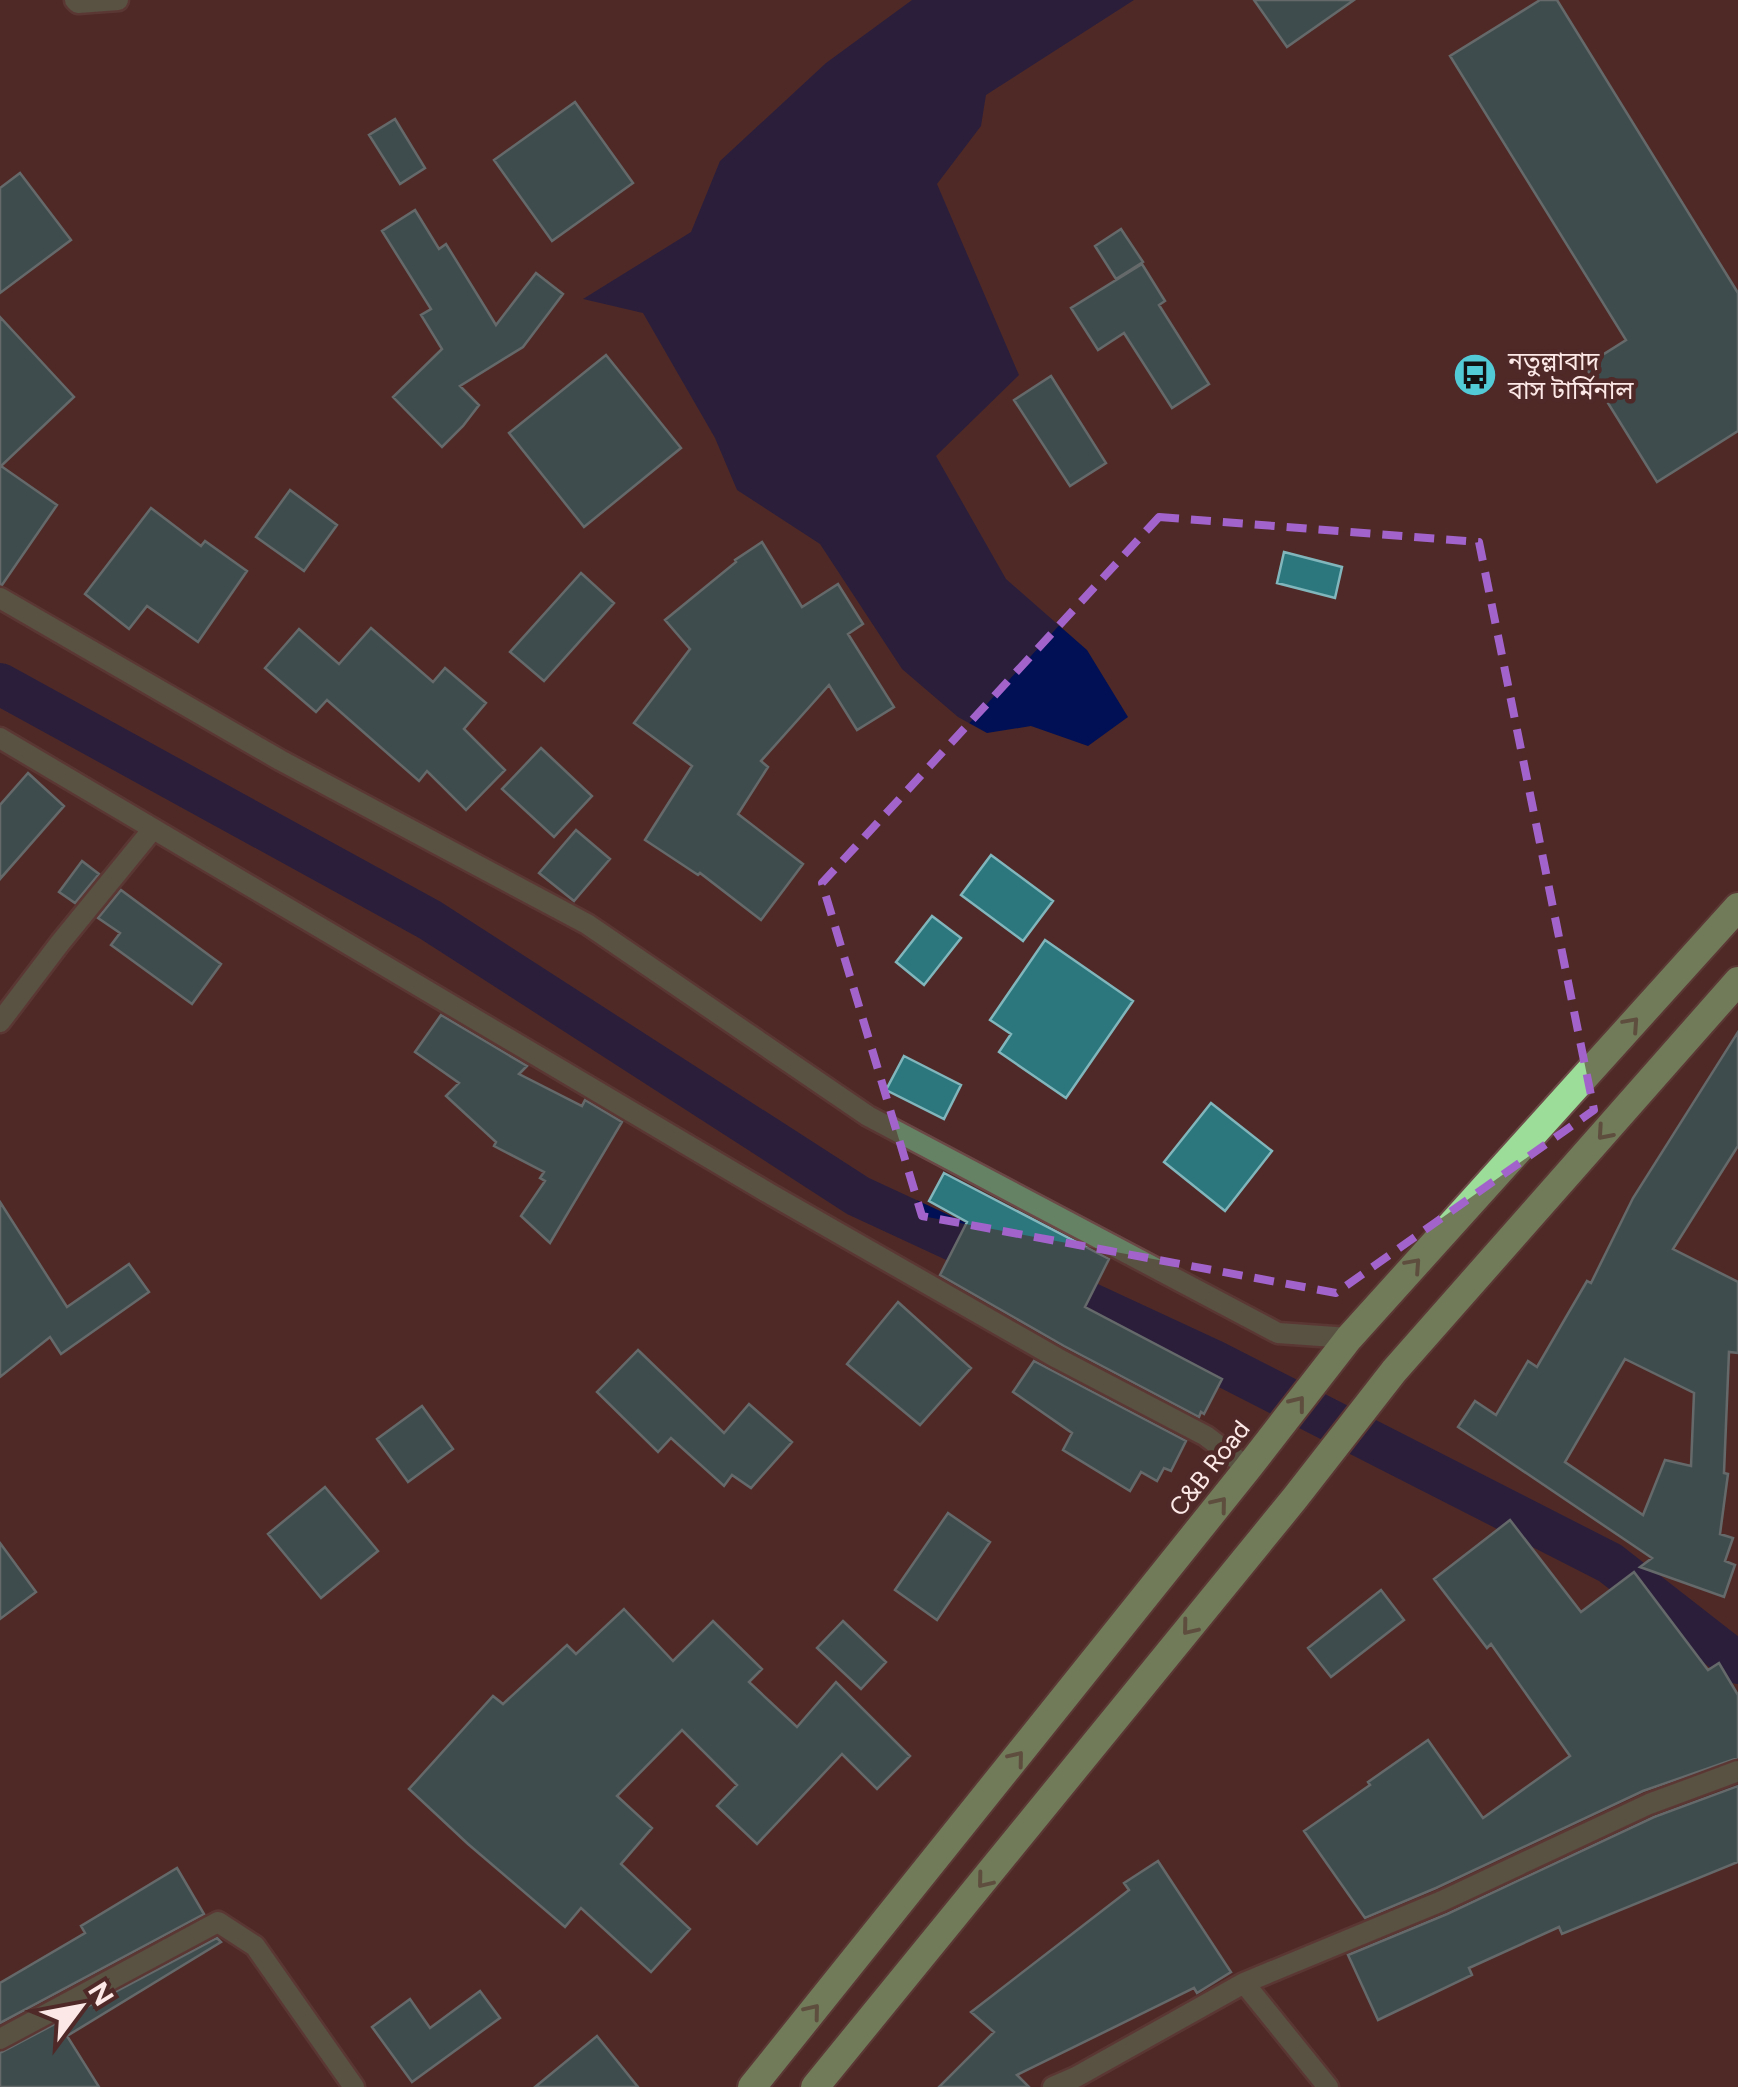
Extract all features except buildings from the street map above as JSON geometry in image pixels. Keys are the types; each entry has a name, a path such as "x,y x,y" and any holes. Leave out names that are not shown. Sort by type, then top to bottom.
{"highway":[{"name":"C&B Road","path":"752,2087 1349,1338 1738,907"},
{"path":"815,2087 1394,1371 1738,981"}],"street":[{"path":"75,0 118,0"},
{"path":"0,598 280,760 587,924 868,1116 1278,1333 1349,1338"},
{"path":"0,738 789,1204 1057,1358 1206,1436 1248,1468"},
{"path":"0,1022 154,829"},
{"path":"1052,2087 1076,2078 1244,1983 1442,1901 1649,1804 1738,1771"},
{"path":"0,2038 218,1922 255,1946 354,2087"},
{"path":"1244,1983 1328,2087"}],"highlighted area":[{"path":"1159,517 1479,542 1594,1110 1336,1293 922,1216 822,883"}],"shaded area":[{"path":"912,0 1134,0 986,95 981,126 937,184 1019,375 936,456 1006,579 1087,650 1128,717 1088,746 1031,726 987,733 958,717 902,669 820,544 737,490 715,438 643,313 583,299 691,232 720,161 826,63"}],"waterway":[{"path":"0,684 430,920 858,1196 1212,1360 1610,1563 1738,1663"}],"place":[{"name":"নতুল্লাবাদ বাস টার্মিনাল","path":"1475,375"}]}
